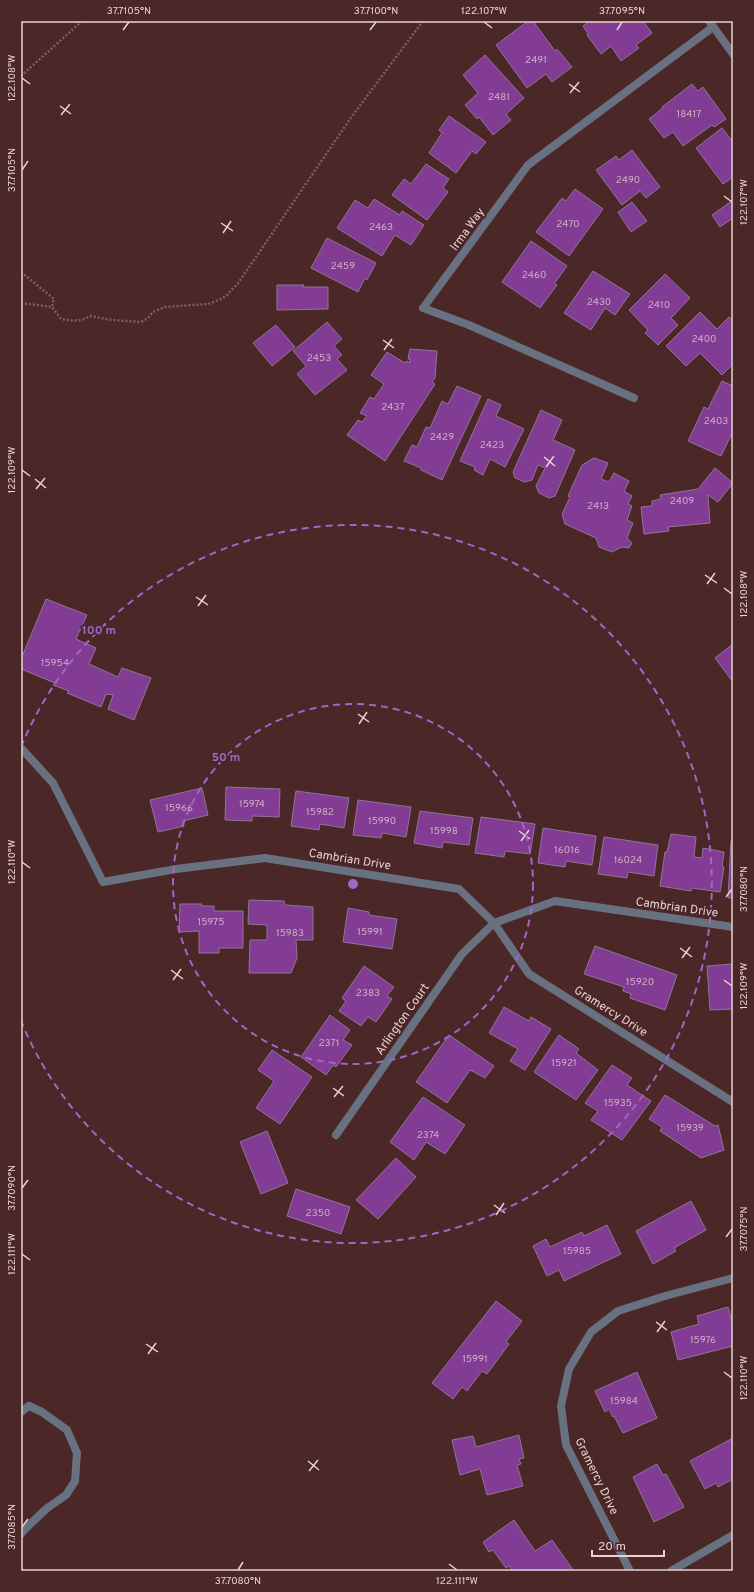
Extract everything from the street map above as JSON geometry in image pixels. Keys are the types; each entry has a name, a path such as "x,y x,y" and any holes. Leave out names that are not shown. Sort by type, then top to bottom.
{"street":[{"path":"711,24 733,54"},
{"name":"Irma Way","path":"634,398 469,325 423,308 528,165 711,24"},
{"name":"Cambrian Drive","path":"21,748 52,783 103,882 176,869 265,858 459,889 494,923 555,901 733,927"},
{"name":"Gramercy Drive","path":"494,923 528,974 733,1102"},
{"name":"Arlington Court","path":"336,1135 462,954 494,923"},
{"name":"Gramercy Drive","path":"630,1571 566,1445 561,1406 569,1370 591,1332 618,1311 665,1296 733,1278"},
{"path":"21,1412 29,1406 42,1412 67,1430 77,1453 76,1481 66,1495 46,1510 21,1534"},
{"path":"671,1571 733,1535"}],"path":[{"path":"21,76 82,21"},
{"path":"21,303 52,307 61,319 75,321 85,320 90,316 112,320 141,322 148,318 153,312 165,307 208,304 226,296 239,282 350,119 423,21"},
{"path":"21,272 54,298 52,307"}],"building":[{"path":"528,21 533,21 555,51 557,49 572,67 552,82 546,74 527,88 496,45"},
{"path":"590,21 643,21 652,33 636,45 639,48 621,61 611,46 601,54 587,35 588,34 583,26"},
{"path":"485,55 524,98 506,114 511,120 493,135 479,117 477,119 465,105 478,93 463,75"},
{"path":"692,84 698,91 703,87 726,119 714,127 712,125 683,146 673,132 664,138 649,119"},
{"path":"449,116 486,142 476,154 472,151 456,173 429,153 442,133 439,130"},
{"path":"722,128 733,142 733,177 723,184 696,148"},
{"path":"632,150 660,187 646,198 640,191 622,205 596,170 616,156 619,160"},
{"path":"426,164 449,179 443,188 448,192 427,220 392,195 404,179 411,184"},
{"path":"575,189 603,209 569,256 536,232 562,198 566,201"},
{"path":"374,199 400,215 402,211 424,225 411,245 395,235 382,256 337,228 355,200 368,208"},
{"path":"733,200 733,218 720,227 712,215"},
{"path":"632,202 647,221 631,232 618,212"},
{"path":"327,238 376,263 367,280 365,278 358,292 311,268"},
{"path":"531,241 567,266 554,284 557,285 540,308 502,282"},
{"path":"593,271 630,294 615,315 605,308 591,330 564,313"},
{"path":"665,274 690,298 671,318 678,325 658,345 645,333 648,330 629,310"},
{"path":"277,285 328,287 328,309 277,310"},
{"path":"700,312 717,329 729,317 733,321 733,364 722,375 700,353 686,366 666,346"},
{"path":"327,322 342,339 334,346 342,355 337,359 347,370 315,395 297,374 306,366 293,351"},
{"path":"276,325 295,347 272,366 253,343"},
{"path":"410,349 437,351 435,378 432,382 435,384 385,461 347,435 358,420 362,422 367,416 360,413 370,397 374,399 384,384 371,375 387,352 405,363 407,361 410,363 410,359 408,359"},
{"path":"722,381 733,386 733,431 721,456 688,441 704,407 708,409"},
{"path":"457,386 481,396 442,480 421,470 421,468 404,461 412,445 417,447 426,427 430,428 442,401 448,404"},
{"path":"488,399 501,405 496,416 524,429 505,467 490,459 483,475 474,470 475,467 460,461"},
{"path":"541,410 562,420 553,440 575,450 555,496 549,498 539,493 536,486 545,468 538,465 532,480 525,482 515,478 513,472"},
{"path":"594,458 608,463 601,479 609,482 614,473 629,481 624,491 632,496 628,504 632,506 627,520 633,523 627,538 632,543 629,548 622,547 612,552 599,547 596,538 565,524 562,514 570,497 568,496 582,465"},
{"path":"715,468 733,483 718,502 708,495 710,523 668,527 669,531 644,534 641,507 652,506 652,501 661,499 660,495 698,489"},
{"path":"46,599 87,615 76,639 96,648 89,664 118,677 122,668 151,678 134,720 108,709 113,695 106,694 101,707 67,693 69,691 53,685 55,683 21,669 21,659"},
{"path":"733,644 733,682 715,658"},
{"path":"226,787 280,789 279,817 252,816 252,821 225,820"},
{"path":"202,788 208,815 183,821 184,826 158,832 150,800"},
{"path":"296,791 349,798 344,828 320,824 319,830 291,826"},
{"path":"358,800 411,807 406,837 382,833 381,838 353,835"},
{"path":"420,811 473,818 469,845 443,842 442,848 414,843"},
{"path":"481,817 535,824 530,854 505,851 504,857 475,853"},
{"path":"543,828 596,836 592,865 566,861 565,867 538,863"},
{"path":"671,834 696,837 694,857 702,858 703,848 724,852 722,867 724,867 720,892 692,888 691,891 660,886 665,852 667,852"},
{"path":"604,837 658,845 654,876 628,872 627,878 598,874"},
{"path":"731,841 733,841 733,898 728,898"},
{"path":"249,900 284,901 285,905 313,907 313,940 296,940 297,958 291,973 249,973 250,940 267,940 267,925 248,924"},
{"path":"180,904 202,904 201,906 214,906 214,911 243,911 243,948 219,948 219,953 199,953 199,931 179,932"},
{"path":"348,908 369,912 369,915 397,919 392,949 343,942"},
{"path":"595,946 677,975 665,1010 630,998 631,994 623,991 624,987 584,974"},
{"path":"733,964 733,1009 710,1010 707,966"},
{"path":"364,966 394,987 387,996 392,999 376,1022 368,1017 361,1026 339,1011 346,1001 342,998"},
{"path":"504,1007 529,1021 531,1017 551,1029 525,1070 510,1061 518,1049 489,1033"},
{"path":"330,1015 350,1030 343,1040 352,1045 336,1067 333,1065 326,1075 301,1057"},
{"path":"449,1035 494,1066 485,1078 470,1070 447,1103 416,1082"},
{"path":"559,1035 579,1049 576,1053 598,1070 576,1100 534,1072"},
{"path":"272,1050 312,1077 280,1124 256,1108 274,1081 258,1070"},
{"path":"612,1065 632,1078 627,1085 651,1101 622,1140 591,1120 598,1111 585,1103"},
{"path":"665,1095 715,1126 718,1125 724,1150 701,1158 660,1131 662,1127 649,1119"},
{"path":"423,1097 465,1125 445,1154 426,1142 414,1160 390,1142"},
{"path":"267,1131 288,1183 261,1194 240,1142"},
{"path":"396,1158 416,1177 378,1219 356,1200"},
{"path":"296,1189 350,1207 341,1234 287,1216"},
{"path":"691,1201 706,1230 674,1248 676,1251 653,1264 636,1231"},
{"path":"607,1225 621,1254 564,1281 559,1270 547,1276 533,1246 546,1239 550,1247 582,1232 584,1236"},
{"path":"496,1301 522,1321 506,1342 509,1344 487,1374 482,1371 467,1391 462,1387 453,1399 432,1383"},
{"path":"728,1307 733,1326 733,1346 678,1360 671,1332 699,1324 697,1316"},
{"path":"637,1372 657,1418 623,1433 609,1409 605,1412 595,1391"},
{"path":"519,1435 524,1458 519,1459 521,1464 517,1465 523,1486 487,1495 480,1469 460,1475 452,1440 473,1436 476,1447"},
{"path":"733,1438 733,1479 718,1487 716,1483 705,1489 690,1461"},
{"path":"657,1464 663,1475 666,1474 684,1507 654,1522 633,1477"},
{"path":"514,1520 535,1551 552,1540 573,1570 513,1571 509,1566 506,1568 493,1550 489,1552 483,1542"}]}
